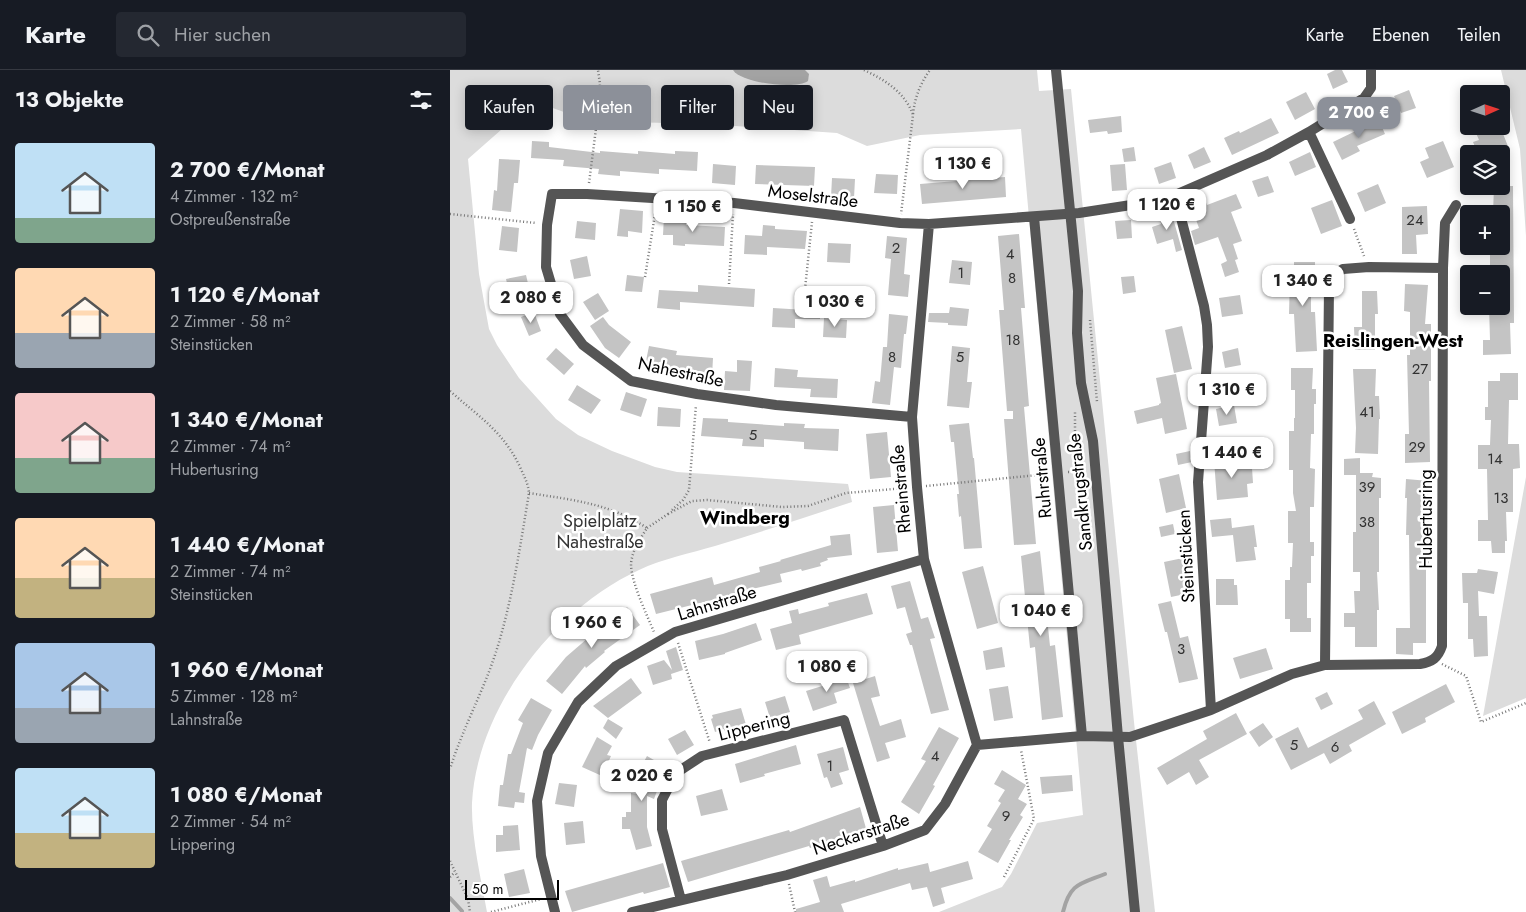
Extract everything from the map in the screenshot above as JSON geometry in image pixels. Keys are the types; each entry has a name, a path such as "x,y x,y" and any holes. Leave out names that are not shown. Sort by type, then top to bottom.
{"street":[{"name":"Sandkrugstraße","path":"1056,70 1078,291 1077,333 1081,382 1093,441 1135,912"},
{"name":"Moselstraße","path":"552,194 587,194 734,203 900,223 929,224 1070,214 1144,203 1174,195 1246,165 1309,132 1364,98 1371,88 1371,70"},
{"path":"1309,132 1350,219"},
{"name":"Nahestraße","path":"552,194 547,224 546,266 560,314 584,345 631,381 697,394 776,405 912,418"},
{"name":"Steinstücken","path":"1174,195 1208,325 1198,482 1211,710"},
{"name":"Hubertusring","path":"1434,660 1442,646 1443,268 1445,223 1456,205"},
{"name":"Ruhrstraße","path":"1034,217 1082,736"},
{"name":"Rheinstraße","path":"929,224 912,418 917,487 924,559 977,745"},
{"path":"1325,665 1329,287 1331,277 1343,269 1369,267 1443,268"},
{"name":"Lahnstraße","path":"555,912 541,856 537,801 548,753 578,702 616,666 675,632 924,559"},
{"path":"977,745 1082,736 1130,737 1211,710 1292,674 1325,665 1420,664 1434,660"},
{"name":"Lippering","path":"681,900 662,830 662,800 676,774 702,756 713,753 844,720 883,846"},
{"name":"Neckarstraße","path":"632,912 787,875 883,846 925,830 944,804 977,745"}],"path":[{"path":"587,194 597,128 600,84 598,70"},
{"path":"864,70 885,80 895,89 910,107 913,116"},
{"path":"900,223 917,93 922,81 930,70"},
{"path":"645,277 657,199"},
{"path":"729,284 734,203"},
{"path":"805,288 812,213"},
{"path":"450,214 547,224"},
{"path":"1350,219 1369,267"},
{"path":"450,391 477,412 506,442 528,485 529,493 504,624 494,656 463,730 450,769"},
{"path":"668,514 683,500 689,490 697,394"},
{"path":"658,642 635,582 631,565 634,551 647,528 692,501 707,500 782,507 808,506 846,493 1058,473"},
{"path":"529,493 583,501 630,517 647,528"},
{"path":"675,632 713,753"},
{"path":"1434,660 1466,676 1481,722 1526,703"},
{"path":"1004,877 1034,819 1020,742"},
{"path":"450,861 468,899 470,912"},
{"path":"450,877 455,872"},
{"path":"787,875 795,912"},
{"path":"491,912 551,896"}],"green space":[{"name":"Spielplatz Nahestraße","path":"450,70 1037,70 1039,91 1071,89 1134,722 1155,912 939,912 1002,887 1011,874 1037,823 1083,815 1021,129 920,135 867,146 837,133 793,130 813,130 813,85 744,85 744,127 734,126 734,85 661,85 661,123 651,123 651,85 563,85 563,112 553,108 553,85 465,85 465,130 501,130 468,159 479,274 489,329 497,345 519,378 556,419 578,435 612,451 655,467 677,472 848,484 852,502 648,566 608,587 578,610 550,636 526,666 505,698 488,732 477,767 472,816 477,858 487,912 450,912"},
{"path":"1501,70 1526,70 1526,236 1520,149 1510,107 1510,85 1505,85"},
{"path":"1526,477 1526,698 1483,716"}],"shaded area":[{"path":"733,70 805,70 809,74 808,81 792,85 757,82 738,75"}],"building":[{"path":"1335,70 1342,70 1348,82 1333,89 1327,74"},
{"path":"1409,90 1416,108 1401,113 1394,96"},
{"path":"1306,92 1315,109 1295,120 1286,102"},
{"path":"1121,116 1122,132 1108,134 1107,131 1090,133 1088,120"},
{"path":"1271,118 1279,133 1232,155 1224,138 1239,131 1240,133"},
{"path":"1378,118 1385,134 1357,146 1360,151 1342,160 1333,142 1364,127 1363,124"},
{"path":"1477,135 1504,135 1507,145 1474,145 1473,142 1479,140"},
{"path":"532,141 549,142 549,147 600,153 600,151 638,154 638,151 675,154 675,151 698,152 697,171 659,169 659,174 620,171 620,176 598,174 599,169 563,166 564,160 531,158"},
{"path":"1443,141 1454,167 1427,178 1420,162 1429,158 1425,148"},
{"path":"1134,147 1136,161 1124,162 1122,149"},
{"path":"1204,147 1211,162 1194,169 1188,155"},
{"path":"1310,152 1316,167 1295,176 1289,162"},
{"path":"499,159 520,160 518,183 514,183 511,212 492,210 494,190 497,191"},
{"path":"1171,162 1176,178 1159,184 1154,168"},
{"path":"713,164 736,166 735,185 712,183"},
{"path":"1125,164 1127,190 1112,191 1110,165"},
{"path":"756,165 815,167 814,186 755,184"},
{"path":"876,174 898,175 897,194 874,193"},
{"path":"1268,176 1274,192 1258,197 1252,181"},
{"path":"1005,177 1006,197 922,204 920,184"},
{"path":"832,178 855,179 854,198 831,197"},
{"path":"1378,184 1386,203 1365,212 1357,193"},
{"path":"1510,186 1513,186 1514,323 1510,323 1511,354 1483,355 1483,340 1490,340 1489,315 1510,315 1510,265 1490,265 1490,255 1510,255 1510,205 1493,205 1494,195 1510,195"},
{"path":"1236,194 1242,208 1231,212 1242,241 1233,244 1238,259 1235,260 1239,272 1225,277 1221,264 1227,261 1218,237 1195,245 1191,231 1199,228 1191,206 1205,200 1207,205"},
{"path":"1332,200 1342,226 1321,234 1311,208"},
{"path":"1427,206 1428,234 1416,235 1417,254 1402,254 1402,207"},
{"path":"620,209 643,211 642,233 628,231 628,237 617,236"},
{"path":"1171,211 1182,250 1176,252 1173,239 1157,244 1152,227 1161,224 1159,215"},
{"path":"664,216 687,217 686,225 725,227 724,246 673,245 673,235 663,235"},
{"path":"1131,220 1132,238 1117,239 1115,221"},
{"path":"577,221 596,223 595,240 575,238"},
{"path":"763,225 775,226 775,229 807,231 805,249 767,247 767,255 744,254 745,235 762,236"},
{"path":"502,226 519,228 517,252 499,250"},
{"path":"1019,234 1025,308 1021,308 1029,406 1024,407 1036,544 1014,545 1004,419 1013,419 1013,411 1007,411 999,310 1004,310 998,236"},
{"path":"887,236 907,238 904,274 910,275 908,297 888,295 891,259 885,258"},
{"path":"828,243 851,244 850,263 827,262"},
{"path":"587,256 591,276 574,279 570,260"},
{"path":"952,260 972,262 970,285 949,283"},
{"path":"1294,262 1315,262 1315,278 1311,278 1311,312 1315,312 1317,351 1296,352 1294,314 1289,314 1290,275 1294,275"},
{"path":"526,275 531,296 511,300 506,279"},
{"path":"627,275 644,277 642,292 625,291"},
{"path":"1134,276 1136,292 1123,294 1121,277"},
{"path":"1405,284 1428,285 1425,324 1431,324 1431,381 1429,381 1430,462 1405,463 1405,434 1409,434 1407,355 1410,355 1410,312 1404,311"},
{"path":"698,285 755,289 754,307 680,302 680,310 657,308 659,290 698,292"},
{"path":"1362,291 1377,291 1378,314 1375,314 1375,350 1355,350 1354,327 1362,327"},
{"path":"598,293 609,311 595,320 583,302"},
{"path":"1240,295 1243,314 1222,317 1219,298"},
{"path":"806,301 820,302 820,319 795,319 795,328 772,327 773,308 806,310"},
{"path":"950,307 969,309 967,326 928,322 929,313 949,313"},
{"path":"534,312 541,331 529,336 521,317"},
{"path":"889,314 908,316 906,334 904,334 901,368 894,367 890,405 872,403 875,381 880,382 883,347 887,347"},
{"path":"603,317 609,325 631,342 619,358 605,348 590,326"},
{"path":"824,318 847,320 846,338 823,337"},
{"path":"1182,326 1192,369 1174,373 1165,330"},
{"path":"649,346 677,351 676,355 713,358 712,376 693,375 660,369 661,362 659,362 657,368 645,366"},
{"path":"952,346 970,348 967,382 972,382 969,408 947,406"},
{"path":"556,348 574,364 564,375 546,359"},
{"path":"1238,348 1241,365 1225,368 1222,352"},
{"path":"737,360 752,361 750,391 724,390 725,371 737,372"},
{"path":"775,368 798,370 797,377 838,379 837,398 810,397 811,389 774,387"},
{"path":"1291,368 1313,368 1312,389 1316,389 1314,434 1311,434 1310,468 1315,469 1314,507 1310,507 1310,542 1314,542 1314,556 1311,556 1311,583 1307,583 1307,618 1311,618 1311,632 1290,632 1290,619 1285,619 1285,580 1290,580 1293,543 1288,543 1288,511 1296,511 1293,493 1293,470 1289,470 1289,431 1294,431 1295,418 1295,390 1291,390"},
{"path":"1353,369 1376,369 1375,396 1379,396 1380,419 1378,454 1355,453 1356,428"},
{"path":"1500,373 1518,373 1518,400 1509,400 1508,444 1519,444 1520,468 1513,469 1513,512 1506,512 1507,541 1505,541 1505,553 1492,553 1491,541 1478,541 1478,520 1488,520 1487,469 1478,469 1478,445 1490,445 1491,420 1485,420 1485,407 1488,407 1488,381 1500,381"},
{"path":"1176,374 1187,429 1165,434 1162,418 1137,424 1134,411 1161,403 1156,378"},
{"path":"577,385 601,400 591,414 568,400"},
{"path":"626,392 647,399 641,417 620,410"},
{"path":"1234,405 1237,423 1219,426 1216,409"},
{"path":"658,407 681,409 680,427 657,426"},
{"path":"703,418 728,419 728,422 784,426 784,423 805,424 804,428 839,429 838,451 804,449 804,442 764,439 764,447 742,446 743,439 701,436"},
{"path":"969,423 982,548 964,549 961,516 959,517 957,494 959,494 954,442 951,442 949,425"},
{"path":"887,432 891,477 870,479 866,434"},
{"path":"1190,451 1192,462 1178,465 1176,454"},
{"path":"1239,458 1240,469 1252,468 1253,483 1247,484 1248,497 1217,500 1214,460"},
{"path":"1360,458 1360,473 1373,473 1372,477 1381,478 1381,498 1379,498 1379,572 1377,572 1379,610 1377,610 1377,647 1355,647 1355,627 1344,627 1344,613 1355,613 1354,591 1360,591 1360,572 1353,572 1353,532 1356,532 1356,475 1344,475 1344,459"},
{"path":"1179,474 1186,508 1166,513 1159,479"},
{"path":"1406,479 1429,481 1427,510 1429,510 1429,569 1426,569 1426,643 1413,643 1413,655 1396,654 1396,628 1410,628 1409,535 1406,535 1407,498 1405,498"},
{"path":"894,505 898,551 877,553 873,507"},
{"path":"1231,518 1232,528 1254,525 1257,547 1254,547 1256,560 1236,562 1233,535 1212,537 1210,520"},
{"path":"1173,524 1175,534 1161,537 1159,527"},
{"path":"850,534 852,555 827,558 828,560 820,563 821,566 780,574 782,582 752,589 754,594 730,601 728,596 656,614 650,594 712,577 714,585 760,572 759,567 831,545 830,536"},
{"path":"1040,551 1050,646 1055,645 1063,717 1042,720 1035,647 1030,648 1021,556"},
{"path":"1183,558 1190,593 1171,597 1164,562"},
{"path":"983,566 998,623 977,629 962,572"},
{"path":"1478,569 1498,572 1494,594 1478,591 1479,616 1487,616 1488,656 1474,657 1473,639 1468,639 1468,603 1463,603 1462,573 1477,573"},
{"path":"1216,579 1234,579 1234,585 1237,585 1238,605 1216,605"},
{"path":"910,581 921,619 928,617 935,638 930,639 949,710 931,714 912,645 910,645 906,634 912,632 905,607 897,609 891,586"},
{"path":"867,593 873,614 799,635 801,644 776,650 770,629 792,623 789,611 798,609 799,614 829,606 828,603"},
{"path":"1171,601 1180,638 1188,636 1198,679 1179,683 1167,632 1165,632 1158,604"},
{"path":"627,607 640,625 604,651 586,668 585,666 562,694 546,681 566,657"},
{"path":"756,623 762,640 725,654 699,660 695,641"},
{"path":"676,647 683,670 671,674 672,679 653,685 647,666 664,660 672,670 666,651"},
{"path":"1002,647 1005,667 986,670 983,651"},
{"path":"1266,648 1273,669 1240,679 1233,658"},
{"path":"845,674 850,688 834,693 837,703 813,711 806,691 832,683 831,678"},
{"path":"875,676 880,696 871,698 880,726 901,719 906,737 885,743 890,758 877,762 853,683"},
{"path":"631,678 642,693 608,718 593,706"},
{"path":"1446,684 1455,702 1425,718 1426,722 1402,734 1392,712"},
{"path":"1008,686 1013,718 994,721 989,689"},
{"path":"1327,692 1333,704 1321,710 1315,698"},
{"path":"785,696 790,712 770,718 765,702"},
{"path":"531,698 552,710 532,750 527,748 519,792 525,793 524,803 515,802 514,808 498,806 500,785 503,785 508,754 511,754 523,723 518,720"},
{"path":"1374,701 1386,724 1349,745 1352,751 1330,764 1324,753 1291,770 1275,739 1298,727 1308,748 1363,719 1358,710"},
{"path":"741,708 747,728 726,734 724,729 715,732 711,719 713,718 712,715"},
{"path":"1236,713 1247,734 1199,760 1209,777 1196,785 1189,772 1167,785 1157,768 1207,739 1203,731"},
{"path":"608,719 623,728 616,739 603,728"},
{"path":"1263,723 1273,737 1259,747 1249,732"},
{"path":"939,727 959,738 919,814 901,802 926,761 921,759"},
{"path":"685,730 694,745 677,755 668,739"},
{"path":"597,737 612,746 607,755 611,756 602,776 582,767"},
{"path":"796,745 801,764 740,783 735,764"},
{"path":"843,747 849,770 839,773 843,784 831,788 827,777 824,778 817,754"},
{"path":"647,756 666,767 654,789 647,785 657,791 654,799 647,796 647,827 652,846 636,850 630,829 622,829 622,817 626,817 626,812 631,812 631,793 646,795 627,787 632,778 634,780"},
{"path":"1002,770 1026,785 1018,799 1027,804 1020,815 1023,817 998,863 978,852 992,829 987,826 1001,803 998,801 1005,790 994,784"},
{"path":"1072,775 1073,791 1042,794 1040,777"},
{"path":"559,783 577,785 574,807 555,804"},
{"path":"722,789 728,810 701,816 696,796"},
{"path":"860,807 867,832 846,838 846,836 810,848 809,846 688,882 681,861 789,830 790,832"},
{"path":"583,821 585,843 566,845 564,823"},
{"path":"518,825 520,850 496,852 496,835 503,835 503,826"},
{"path":"968,861 973,879 941,888 945,903 933,907 927,887 912,890 910,883 841,904 844,912 796,912 796,909 820,902 813,880 827,876 830,887 855,880 855,882 898,868 898,870 928,863 930,872"},
{"path":"663,863 670,887 644,894 643,892 572,912 565,891"},
{"path":"524,869 530,893 509,897 504,874"}],"waterway":[{"path":"1063,912 1069,895 1077,886 1105,874"},
{"path":"450,898 462,911"}],"district":[{"name":"Reislingen-West","path":"1393,340"},
{"name":"Windberg","path":"745,517"}]}
